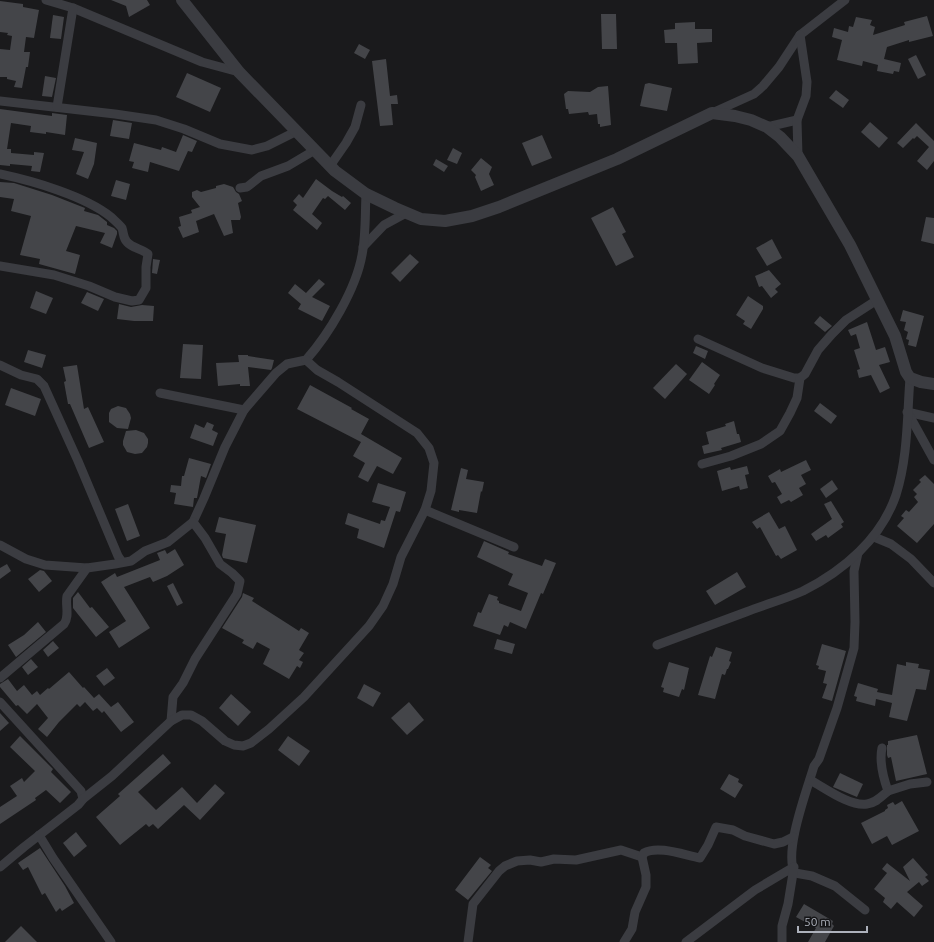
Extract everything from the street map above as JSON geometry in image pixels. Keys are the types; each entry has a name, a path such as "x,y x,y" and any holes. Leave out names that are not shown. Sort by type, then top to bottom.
{"street":[{"path":"46,0 68,4 202,62 239,72"},
{"path":"182,0 239,72 335,171 366,194 421,219 438,221 472,216 499,207 617,159 754,94 778,68 800,35 845,0"},
{"path":"57,107 68,4"},
{"path":"798,156 797,120 806,96 807,82 800,35"},
{"path":"0,101 156,120 184,129 220,144 252,150 267,146 297,131"},
{"path":"330,166 346,144 355,128 361,105"},
{"path":"712,113 751,120 767,127 780,137 798,156 850,245 895,336 906,372 910,378 921,382 934,384"},
{"path":"767,127 797,120"},
{"path":"240,188 248,187 261,176 288,166 315,150"},
{"path":"0,174 22,179 63,192 90,205 110,217 121,228 123,238 129,244 148,254 146,267 146,288 139,300 132,301 115,297 89,286 54,275 0,266"},
{"path":"0,545 26,559 45,565 87,568 131,561 145,551 168,542 193,522 225,447 244,410 276,373 287,364 306,360 328,331 345,300 358,272 364,247 366,194"},
{"path":"364,247 384,225 406,213"},
{"path":"698,339 762,368 794,378 800,378 805,374 818,350 832,334 846,320 877,300"},
{"path":"0,867 112,776 171,721 182,715 191,715 202,721 225,741 234,745 244,746 251,743 269,729 304,697 369,626 383,606 393,584 401,557 425,510 431,491 434,463 429,448 417,433 317,370 306,360"},
{"path":"0,365 21,375 37,379 44,386 78,461 118,556 122,562"},
{"path":"702,464 731,456 761,444 780,431 797,398 800,378"},
{"path":"657,645 802,591 829,575 858,553 874,537 884,522 896,496 907,438 907,412 910,378"},
{"path":"160,393 244,410"},
{"path":"907,412 934,418"},
{"path":"907,412 934,460"},
{"path":"425,510 514,547"},
{"path":"171,721 173,697 195,659 237,594 240,581 220,564 205,538 193,522"},
{"path":"874,537 892,544 911,558 934,583"},
{"path":"782,942 782,926 794,867 792,856 793,837 814,766 819,759 837,708 854,648 854,571 858,553"},
{"path":"0,678 64,624 67,617 67,596 87,568"},
{"path":"0,702 81,791 83,799"},
{"path":"882,748 882,770 888,791"},
{"path":"810,780 853,802 867,804 879,800 888,791 910,784 927,782"},
{"path":"804,801 797,817 793,837 791,860 792,868 795,873 812,876 835,886 865,910"},
{"path":"624,942 632,929 635,912 646,887 646,875 642,857 644,853 649,850 657,850 700,858 716,827 733,830 745,836 774,844 783,842 793,837"},
{"path":"39,835 53,858 111,942"},
{"path":"468,942 473,904 499,871 505,866 517,861 530,860 541,862 554,859 576,860 621,850 642,857"},
{"path":"686,942 755,890 792,868"}],"building":[{"path":"111,0 147,0 150,5 129,17 126,6"},
{"path":"0,1 23,4 23,7 39,10 34,38 26,37 24,52 30,52 28,67 26,67 22,88 14,87 16,81 7,79 7,77 0,77 0,49 10,50 12,36 7,35 8,33 0,32"},
{"path":"601,14 616,14 617,49 602,49"},
{"path":"53,15 64,17 61,39 50,38"},
{"path":"927,16 933,36 909,42 909,40 887,47 884,59 901,63 899,72 894,71 893,74 877,71 878,65 863,61 862,66 837,60 842,40 832,37 834,28 848,32 849,26 853,27 856,17 872,20 870,25 875,27 873,35 905,25 904,22"},
{"path":"695,22 695,29 712,29 712,42 697,43 698,63 678,64 677,43 665,43 664,30 675,29 675,23"},
{"path":"359,44 370,50 365,59 354,53"},
{"path":"916,55 926,75 918,79 908,59"},
{"path":"386,59 390,96 397,95 398,104 391,104 393,125 380,126 372,61"},
{"path":"187,73 221,88 210,112 176,97"},
{"path":"45,76 56,78 52,97 42,96"},
{"path":"649,83 672,88 667,111 640,106 645,84"},
{"path":"608,86 611,125 600,127 600,124 598,124 597,114 589,115 588,112 569,114 568,109 566,109 564,94 568,91 590,92 598,87"},
{"path":"836,90 849,100 843,108 829,98"},
{"path":"0,109 52,116 52,113 67,115 65,135 46,132 46,134 30,132 31,126 11,123 7,149 11,149 11,153 34,155 34,152 44,153 40,172 31,171 32,166 10,164 10,166 0,165"},
{"path":"113,120 132,123 129,139 110,136"},
{"path":"870,122 888,138 879,148 861,132"},
{"path":"916,123 934,141 934,161 927,170 917,161 929,147 917,136 903,148 897,143"},
{"path":"183,135 197,141 192,152 188,151 179,171 150,162 148,172 132,168 134,162 129,161 134,143 161,150 162,147 176,152"},
{"path":"542,135 552,158 532,166 522,143"},
{"path":"75,138 97,143 94,164 88,179 76,174 84,152 72,150"},
{"path":"453,148 462,153 457,164 447,160"},
{"path":"481,158 492,167 489,174 494,185 481,191 475,177 476,175 471,170"},
{"path":"436,159 448,166 444,172 433,165"},
{"path":"316,179 332,191 342,197 343,196 351,203 345,210 328,196 325,199 323,198 312,214 322,223 317,230 293,210 297,205 293,201 299,194 303,198"},
{"path":"116,180 130,184 126,200 111,196"},
{"path":"0,182 14,183 52,195 85,208 84,211 98,215 107,222 107,225 117,231 112,248 100,243 105,233 76,226 66,251 80,255 75,274 39,264 40,259 20,255 31,216 11,211 14,199 0,197"},
{"path":"224,184 233,187 239,194 242,201 238,203 241,217 240,220 231,220 233,233 224,236 214,214 196,221 199,232 183,238 178,227 181,226 179,217 192,213 191,210 200,207 192,197 192,192 197,190 201,192"},
{"path":"613,207 626,232 622,234 634,257 616,266 591,218"},
{"path":"926,217 934,218 934,244 921,241"},
{"path":"772,239 782,258 767,266 756,248"},
{"path":"410,254 419,262 400,282 391,273"},
{"path":"153,259 160,260 157,274 152,273"},
{"path":"769,270 781,284 775,289 778,292 771,298 762,286 759,287 755,276"},
{"path":"319,279 325,284 312,297 330,306 322,321 298,309 301,304 288,293 295,284 306,293"},
{"path":"36,291 53,298 46,314 30,308"},
{"path":"87,292 104,299 98,311 81,303"},
{"path":"748,296 763,306 763,309 751,329 743,324 745,321 736,315"},
{"path":"119,304 131,307 142,305 154,306 153,321 117,319"},
{"path":"903,310 924,316 916,347 908,345 909,340 906,339 908,332 904,330 906,322 900,321"},
{"path":"820,316 832,326 825,332 814,323"},
{"path":"867,322 876,350 885,347 890,362 879,365 890,388 880,393 871,375 859,378 857,370 860,369 854,350 860,348 856,334 851,336 848,330"},
{"path":"183,344 203,345 201,379 180,378"},
{"path":"696,346 708,351 705,359 693,353"},
{"path":"28,350 46,355 42,368 24,362"},
{"path":"238,355 248,355 274,360 272,368 271,370 248,367 250,386 240,386 240,384 218,386 216,363 239,362"},
{"path":"702,362 720,375 709,394 689,380"},
{"path":"676,364 687,374 665,399 653,388"},
{"path":"77,365 84,409 88,407 104,442 89,448 70,404 68,404 64,382 66,381 63,367"},
{"path":"310,385 369,419 361,434 402,458 393,474 377,466 368,482 358,477 365,463 353,456 361,442 297,409"},
{"path":"11,388 41,399 35,416 5,405"},
{"path":"820,403 837,416 831,424 814,411"},
{"path":"118,406 126,408 130,414 131,418 128,429 117,428 109,422 109,413 111,409"},
{"path":"734,421 737,434 739,434 741,442 721,448 722,450 704,454 702,446 709,444 706,432 726,426 725,424"},
{"path":"207,422 214,425 212,430 218,433 213,446 190,438 195,424 204,428"},
{"path":"136,430 144,433 148,439 148,443 147,447 142,453 135,454 127,452 123,445 123,441 126,431"},
{"path":"189,458 211,464 206,478 201,476 197,498 194,498 193,507 174,504 176,493 170,492 171,485 181,486 182,476 184,476"},
{"path":"806,460 811,470 801,475 806,484 799,488 803,495 791,502 789,500 781,504 777,497 782,494 775,482 772,483 768,476 780,469 781,472"},
{"path":"747,466 749,474 745,475 748,488 740,490 739,486 722,491 717,471 730,467 731,470"},
{"path":"461,468 468,470 466,479 484,482 477,513 451,510"},
{"path":"925,475 934,484 934,524 917,543 897,526 904,518 901,516 906,510 909,512 918,502 914,497 917,494 913,490 921,482 919,480"},
{"path":"832,480 838,489 826,498 820,489"},
{"path":"378,483 406,492 400,512 396,511 384,548 357,538 359,529 345,524 348,513 380,524 381,520 385,521 390,507 372,502"},
{"path":"831,501 844,522 841,524 843,527 828,538 826,535 816,541 811,534 832,519 824,504"},
{"path":"128,504 140,536 127,541 115,509"},
{"path":"769,512 779,529 785,526 797,550 781,559 778,555 776,556 760,527 757,529 752,522"},
{"path":"219,517 256,525 247,563 223,558 222,555 226,534 215,532"},
{"path":"484,541 509,552 508,554 542,566 545,559 556,563 543,594 541,593 526,629 510,622 508,627 504,625 500,635 473,626 478,612 481,613 489,594 498,597 497,600 499,603 521,611 528,593 508,585 513,574 477,557"},
{"path":"175,549 184,565 167,576 153,582 150,577 124,587 150,628 119,648 109,632 126,621 101,582 115,573 117,577 160,560 157,553 165,550 167,554"},
{"path":"7,564 11,571 0,579 0,568"},
{"path":"40,570 44,571 52,581 39,592 28,579"},
{"path":"737,572 746,587 715,605 706,591"},
{"path":"173,583 183,603 177,606 167,586"},
{"path":"78,592 90,608 92,607 109,627 96,637 73,608 73,598"},
{"path":"243,593 254,598 252,601 299,631 301,628 309,633 299,650 304,653 299,660 303,662 300,668 297,666 289,679 263,664 270,649 257,642 253,649 242,643 244,640 222,628 242,597"},
{"path":"38,622 46,632 16,657 8,645 24,635"},
{"path":"497,639 515,644 512,654 494,649"},
{"path":"53,641 59,648 48,657 43,650"},
{"path":"822,644 846,651 832,701 822,698 827,684 823,683 826,671 818,669 819,666 816,665"},
{"path":"716,647 732,652 729,661 731,662 725,675 722,674 715,699 698,695 710,656 712,657"},
{"path":"31,659 38,667 28,675 22,667"},
{"path":"669,662 689,668 684,690 682,689 679,697 663,692 664,688 661,687"},
{"path":"906,662 919,664 918,668 930,670 926,690 916,689 907,721 889,717 892,703 876,699 875,706 856,701 857,697 854,696 858,683 878,689 877,692 892,695 897,664 906,666"},
{"path":"107,668 115,678 104,686 96,676"},
{"path":"69,672 94,698 99,694 111,707 118,702 134,722 121,732 104,711 102,713 97,708 93,711 85,702 80,707 77,704 59,722 47,737 38,729 48,718 37,704 27,714 18,705 16,706 0,687 0,684 8,679 17,691 24,685 32,695 37,691 40,695"},
{"path":"364,684 381,693 373,707 357,698"},
{"path":"231,694 251,712 238,726 219,708"},
{"path":"409,702 424,720 407,735 391,718"},
{"path":"0,713 9,723 0,731"},
{"path":"917,735 927,774 896,781 891,757 888,758 887,755 888,741"},
{"path":"20,736 53,769 51,772 71,792 60,803 46,790 35,798 36,800 0,824 0,807 17,796 10,786 22,778 24,782 35,771 10,747"},
{"path":"288,736 310,751 299,766 278,750"},
{"path":"163,754 171,763 138,792 156,810 182,787 197,803 215,784 225,793 200,820 184,805 158,829 153,824 149,827 146,824 120,845 96,817 120,796 118,794"},
{"path":"840,773 863,784 857,797 833,787"},
{"path":"729,774 739,779 738,782 743,785 735,798 720,789"},
{"path":"902,801 919,831 892,845 887,836 872,844 861,823 885,811 888,808 887,805 893,802 895,805"},
{"path":"76,832 87,846 74,857 63,843"},
{"path":"40,848 65,886 74,903 62,911 60,908 56,912 45,893 42,895 28,867 23,870 18,863"},
{"path":"480,857 491,865 488,868 492,871 468,900 455,890"},
{"path":"913,858 928,875 925,877 929,881 922,886 919,882 907,892 923,906 914,917 897,902 891,909 883,902 885,898 874,889 887,873 882,869 887,863 910,881 903,867"},
{"path":"804,904 833,921 832,924 834,926 825,942 808,942 816,928 796,917"},
{"path":"21,926 37,942 5,942"}]}
